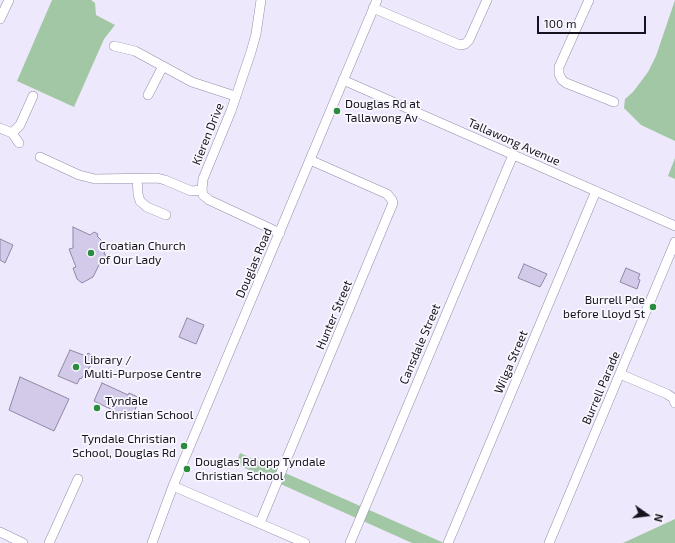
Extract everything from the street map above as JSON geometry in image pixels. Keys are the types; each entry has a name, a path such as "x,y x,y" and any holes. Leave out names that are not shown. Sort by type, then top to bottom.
{"street":[{"path":"0,19 8,0"},
{"name":"Kieren Drive","path":"202,190 203,179 231,111 251,52 256,34 261,0"},
{"path":"375,4 460,45 465,44 469,40 487,0"},
{"path":"589,0 559,67 559,74 562,80 614,102"},
{"name":"Douglas Road","path":"151,541 375,4"},
{"path":"114,46 135,51 192,82 235,96"},
{"path":"148,95 163,66"},
{"name":"Tallawong Avenue","path":"343,80 675,226"},
{"path":"12,133 20,125 33,96"},
{"path":"0,128 12,133 19,143"},
{"name":"Cansdale Street","path":"350,543 513,155"},
{"path":"40,157 95,179 157,178 191,191 202,190 204,195 209,200 280,233"},
{"name":"Hunter Street","path":"260,523 393,203 388,194 310,160"},
{"path":"137,179 140,201 147,207 166,215"},
{"name":"Wilga Street","path":"448,543 596,191"},
{"name":"Burrell Parade","path":"549,543 675,242"},
{"path":"620,374 667,394 673,398 675,403"},
{"path":"49,543 78,479"},
{"path":"173,486 305,543"},
{"path":"0,532 23,543"}],"green space":[{"path":"52,0 91,0 95,3 96,15 115,25 104,39 74,107 17,81"},
{"path":"675,0 675,141 641,125 624,108 625,99 633,92 648,72 656,56"},
{"path":"675,158 675,179 668,176"},
{"path":"240,453 444,543 412,543 236,464"},
{"path":"675,519 675,543 623,543"}],"building":[{"path":"73,227 90,235 94,232 98,234 97,236 107,246 104,254 106,255 106,260 100,263 93,277 82,283 77,279 73,268 76,267 69,249 73,248"},
{"path":"0,239 13,245 5,263 0,260"},
{"path":"524,264 547,274 540,287 518,278"},
{"path":"626,268 640,274 637,289 620,282"},
{"path":"187,318 204,325 196,344 179,337"},
{"name":"Library / Multi-Purpose Centre","path":"70,350 86,356 88,353 96,358 77,384 58,376"},
{"path":"20,377 69,399 54,431 9,410"},
{"path":"102,383 128,395 129,393 140,398 131,419 94,401"}],"place":[{"name":"Douglas Rd at Tallawong Av","path":"337,111"},
{"name":"Croatian Church of Our Lady","path":"91,253"},
{"name":"Burrell Pde before Lloyd St","path":"653,307"},
{"name":"Library / Multi-Purpose Centre","path":"76,367"},
{"name":"Tyndale Christian School","path":"97,408"},
{"name":"Tyndale Christian School, Douglas Rd","path":"184,446"},
{"name":"Douglas Rd opp Tyndale Christian School","path":"187,469"}]}
